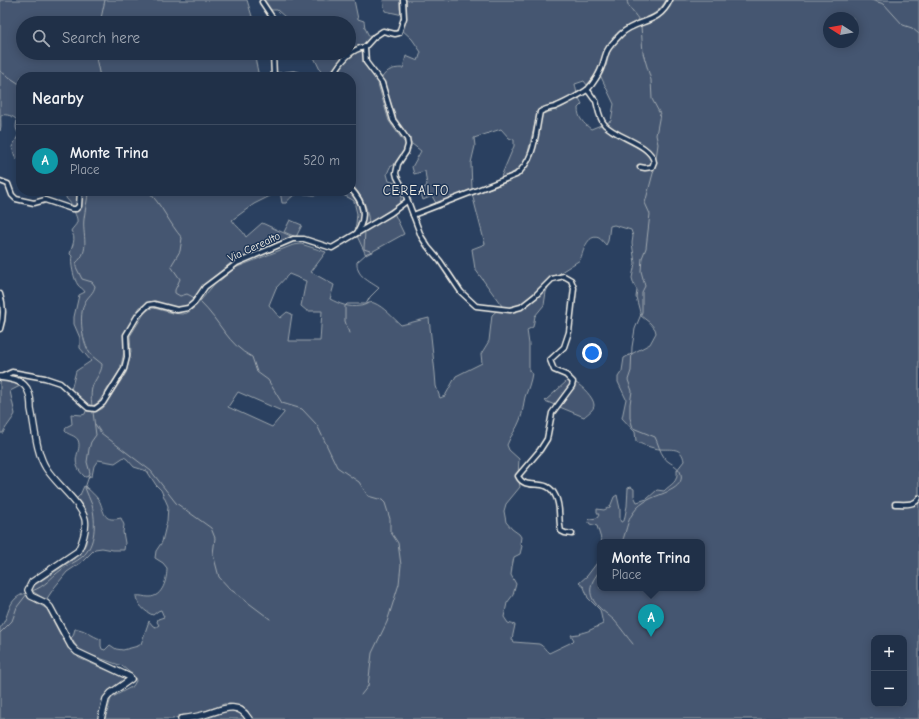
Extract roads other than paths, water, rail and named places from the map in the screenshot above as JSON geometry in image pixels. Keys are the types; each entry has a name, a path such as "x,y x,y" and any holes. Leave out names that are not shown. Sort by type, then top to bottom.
{"street":[{"path":"356,50 365,47 374,37 383,31 395,34 399,33 404,18 403,0"},
{"path":"413,215 516,175 523,169 532,153 540,112 546,108 567,101 587,90 602,68 607,51 621,34 629,28 661,14 666,10 670,0"},
{"path":"262,2 271,16"},
{"path":"365,47 366,62 382,83 394,120 407,139 408,145 406,152 398,164 396,173 421,236 461,292 476,306 510,310 521,307 535,296 552,279 564,276 571,280 574,288 570,332 564,347 550,360 554,370 566,376 573,382 572,386 552,414 547,439 540,450 518,476 525,484 544,484 550,488 556,496 561,531 572,534"},
{"path":"273,60 274,72"},
{"path":"335,72 345,60"},
{"path":"587,90 596,101 602,121 605,125 650,152 654,162 652,167 640,167"},
{"path":"0,181 8,184 12,195 16,199 34,203 45,200 76,209 79,206 80,196"},
{"path":"356,195 363,211 363,220 356,234"},
{"name":"Via Cerealto","path":"0,377 12,372 45,378 60,383 88,408 95,409 103,403 124,369 127,357 126,335 138,315 148,305 154,304 177,310 188,308 194,303 205,287 237,263 293,239 304,239 332,248 391,213 407,201"},
{"path":"0,294 3,319 0,329"},
{"path":"0,377 22,383 28,391 36,436 46,469 78,508 85,520 83,536 78,552 30,584 28,590 29,594 46,603 50,607 71,646 77,652 130,677 131,679 111,693 106,699 101,719"},
{"path":"895,504 914,503 918,501 919,498"},
{"path":"181,719 203,715 226,707 237,709 249,719"}],"waterway":[{"path":"102,16 105,0"},
{"path":"627,0 628,6 640,22"},
{"path":"871,0 884,4 903,25 912,28 919,34"},
{"path":"623,539 629,520 636,509 647,500 665,493 675,487 679,484 681,479 680,471 661,453 655,437 633,428 630,418 632,391 628,380 631,371 632,347 635,329 642,312 642,292 645,286 641,271 642,258 646,248 650,214 645,203 655,166 658,144 656,135 660,114 652,99 651,80 643,53 641,26"},
{"path":"96,60 99,72"},
{"path":"0,71 16,82"},
{"path":"356,190 364,202 369,223"},
{"path":"88,196 84,219 85,248 81,258 76,263 76,267 82,279 92,282 95,286 85,302 82,314 82,330 86,345 92,356 102,364 101,371 92,387 92,406"},
{"path":"152,196 182,238 180,251 171,266 180,279 175,293 180,296 187,294 193,297"},
{"path":"349,333 345,321 345,306 347,304 366,304 370,297 379,288 364,278 357,267 357,262 367,253 373,252 364,249 365,231"},
{"path":"201,303 230,339 252,357 257,372 268,380 282,403 302,409 317,425 337,467 359,482 368,496 382,500 385,503 390,519 390,531 398,543 401,565 399,584 387,622 372,653 368,686 361,695"},
{"path":"32,591 41,587 61,570 82,557 90,546 94,533 94,519 92,505 85,488 90,473 87,462 89,449 91,442 96,435 93,412"},
{"path":"95,424 101,433 151,471 176,503 211,528 215,538 213,554 219,577 230,589 270,619"},
{"path":"597,574 591,587 592,598 598,607 615,621 633,644"},
{"path":"0,633 12,621 17,607 27,594"}],"place":[{"name":"Monte Trina","path":"651,637"}],"district":[{"name":"CEREALTO","path":"416,190"}]}
